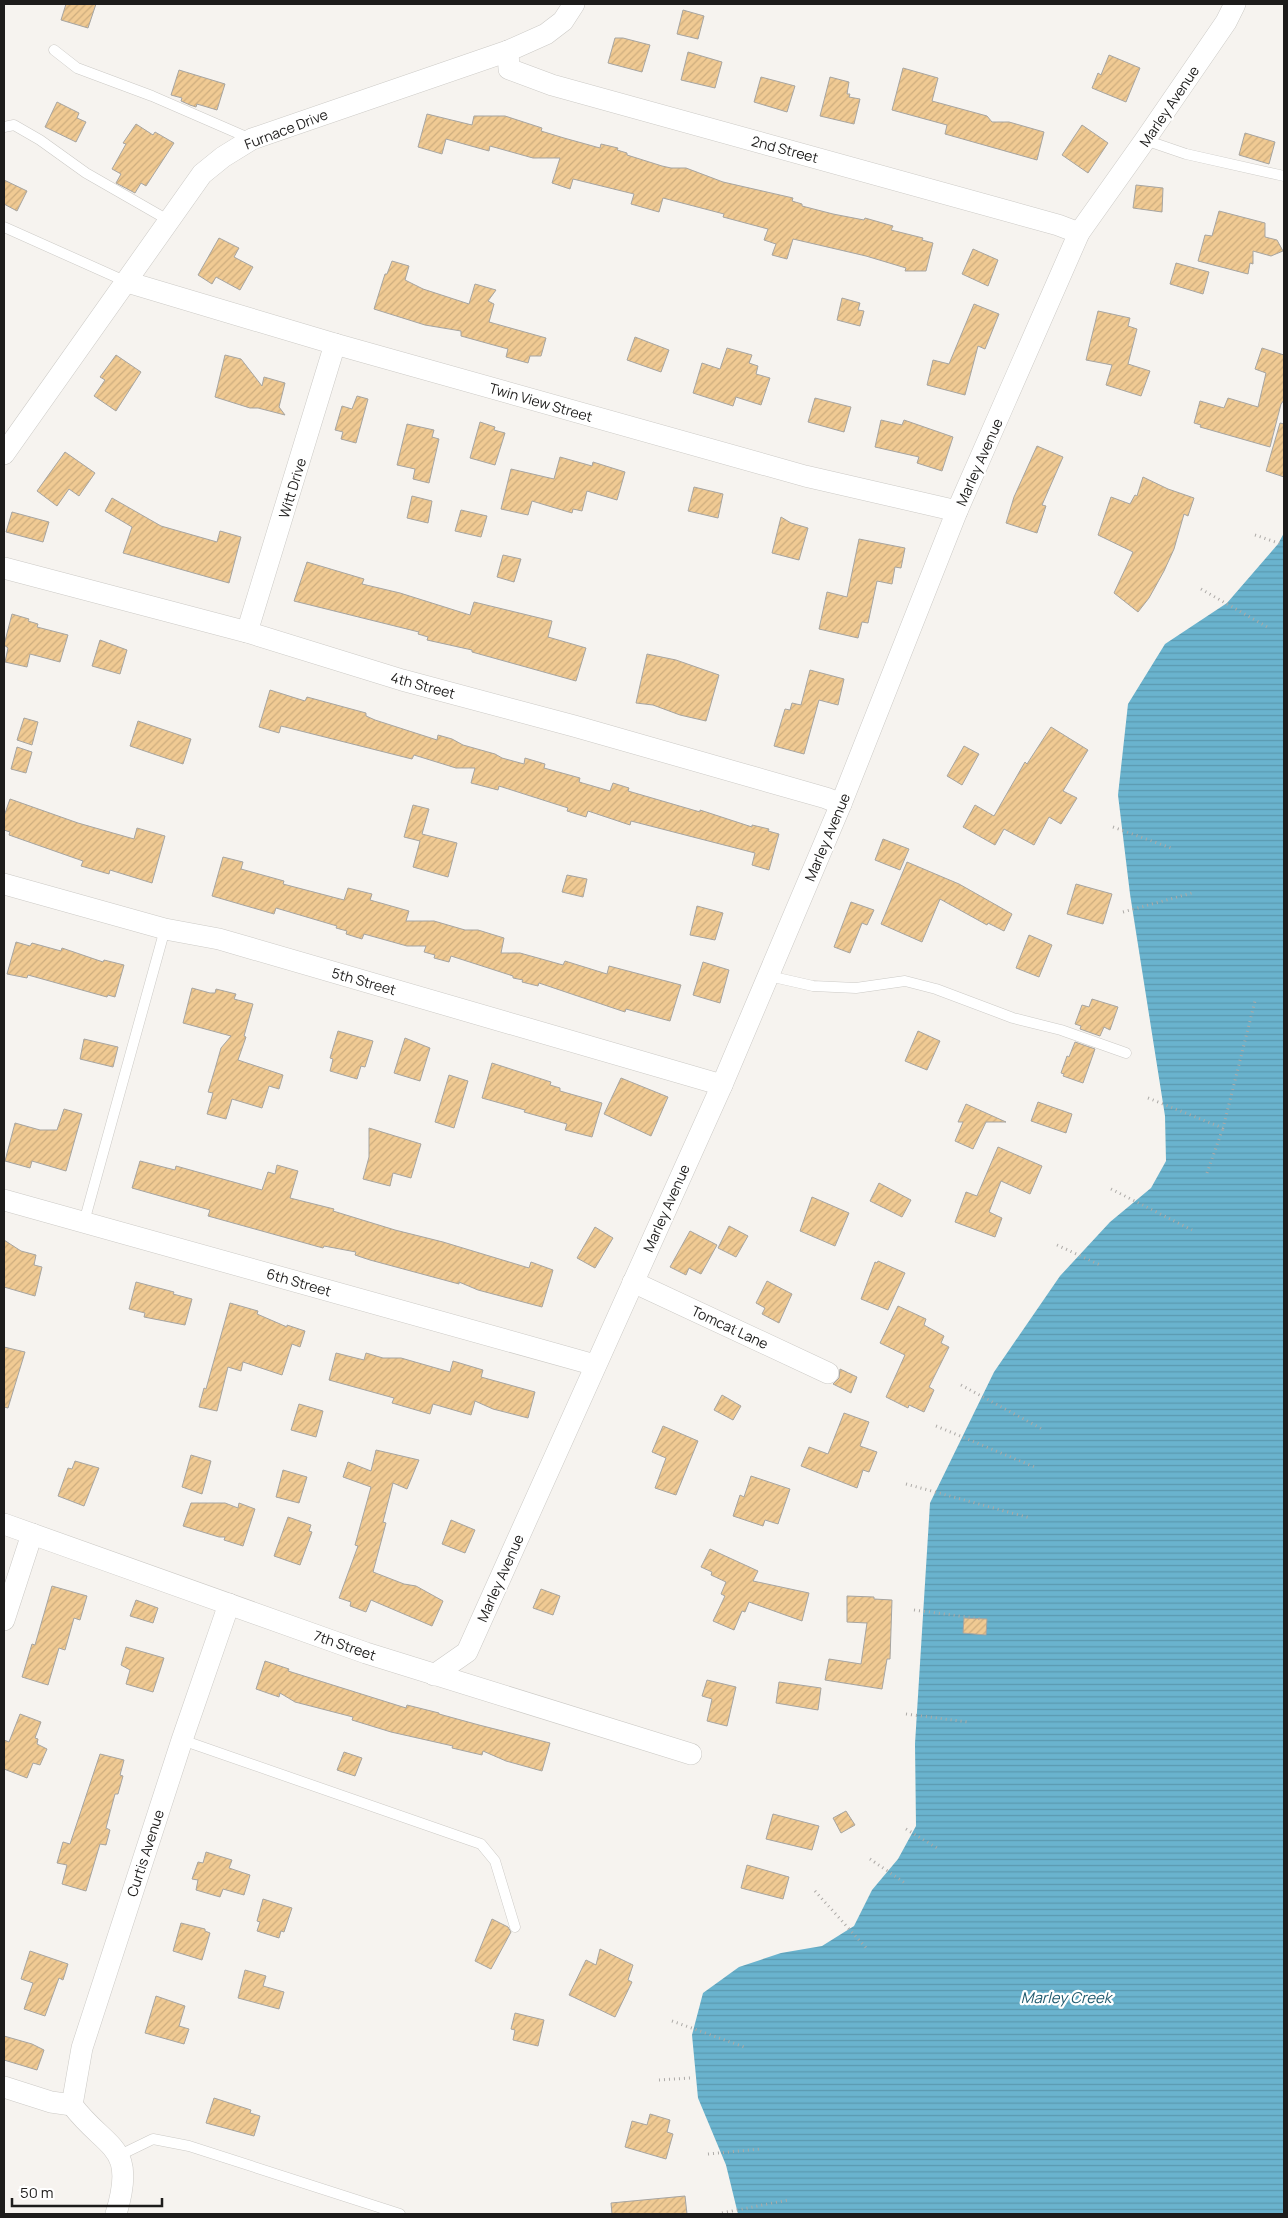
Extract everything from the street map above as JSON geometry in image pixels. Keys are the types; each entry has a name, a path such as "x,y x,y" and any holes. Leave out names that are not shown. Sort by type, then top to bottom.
{"street":[{"name":"Furnace Drive","path":"4,454 202,174 252,139 508,52 546,34 563,21 574,4"},
{"name":"Marley Avenue","path":"434,1675 467,1652 722,1085 841,804 957,511 1079,233 1146,140 1226,22 1234,4"},
{"name":"2nd Street","path":"508,52 509,69 552,85 1048,222 1079,233"},
{"name":"Twin View Street","path":"127,282 335,344 806,476 957,511"},
{"name":"Witt Drive","path":"247,632 335,344"},
{"name":"4th Street","path":"4,568 247,632 402,680 574,726 826,798 841,804"},
{"name":"5th Street","path":"4,884 165,929 219,939 722,1085"},
{"name":"6th Street","path":"4,1200 595,1365"},
{"name":"Tomcat Lane","path":"633,1282 828,1372"},
{"name":"7th Street","path":"4,1524 434,1675 691,1754"},
{"path":"4,1620 32,1534"},
{"name":"Curtis Avenue","path":"72,2105 82,2048 182,1740 229,1604"},
{"path":"4,2087 51,2102 72,2105 83,2121 110,2143 120,2155 123,2175 122,2196 116,2214"}],"lane":[{"path":"54,50 77,68 152,96 252,139"},
{"path":"4,127 14,125 40,140 86,173 168,220"},
{"path":"1146,140 1186,154 1284,176"},
{"path":"4,227 127,282"},
{"path":"84,1222 165,929"},
{"path":"768,976 821,986 856,988 905,981 936,989 1013,1018 1062,1030 1126,1052"},
{"path":"182,1740 481,1844 496,1861 515,1928"},
{"path":"120,2155 153,2139 189,2146 400,2214"}],"path":[{"path":"1255,535 1284,545"},
{"path":"1201,589 1270,628"},
{"path":"1113,827 1170,848"},
{"path":"1123,912 1192,893"},
{"path":"1207,1173 1223,1128 1255,1001"},
{"path":"1148,1098 1223,1128"},
{"path":"1111,1189 1192,1230"},
{"path":"1057,1245 1100,1265"},
{"path":"961,1385 1042,1429"},
{"path":"936,1426 1037,1468"},
{"path":"906,1484 1030,1518"},
{"path":"914,1610 982,1619"},
{"path":"906,1714 968,1722"},
{"path":"906,1829 937,1848"},
{"path":"870,1859 906,1883"},
{"path":"814,1891 868,1950"},
{"path":"672,2021 747,2048"},
{"path":"659,2080 690,2078"},
{"path":"708,2154 760,2149"},
{"path":"722,2213 788,2200"}],"water":[{"name":"Marley Creek","path":"1284,533 1284,2214 738,2214 726,2165 698,2098 692,2035 703,1993 739,1967 781,1953 822,1946 854,1926 872,1890 898,1859 916,1826 915,1744 930,1503 994,1372 1060,1276 1110,1222 1151,1188 1166,1161 1165,1116 1130,894 1118,795 1128,704 1165,644 1227,603 1278,544"}],"building":[{"path":"66,4 96,4 88,28 61,20"},
{"path":"683,10 704,16 698,39 677,34"},
{"path":"615,38 623,38 650,45 642,72 608,63"},
{"path":"688,52 722,62 715,88 681,80"},
{"path":"1109,55 1140,68 1126,102 1092,88 1098,73 1101,75"},
{"path":"903,68 938,78 932,101 987,116 992,122 1009,122 1044,132 1037,160 945,134 947,125 892,110"},
{"path":"179,70 225,84 217,110 197,104 196,107 181,101 182,98 171,95"},
{"path":"761,77 795,86 787,112 754,102"},
{"path":"830,77 849,82 847,94 850,94 849,97 860,99 854,124 820,116"},
{"path":"57,102 79,113 77,118 86,122 76,142 45,127"},
{"path":"427,114 472,125 474,116 505,116 542,128 541,131 564,138 600,148 601,144 618,148 617,150 627,153 627,155 662,166 686,168 723,182 793,198 792,201 802,204 802,206 864,220 865,218 893,226 891,230 923,238 922,240 933,243 926,271 905,271 906,268 866,256 793,239 787,259 772,255 776,244 764,240 768,229 723,217 724,214 663,198 659,212 631,204 634,194 573,179 570,189 552,183 560,158 533,158 490,146 489,151 446,139 442,154 418,147"},
{"path":"136,124 153,135 155,132 174,143 146,186 141,183 135,193 116,183 121,174 112,169 126,144 123,143"},
{"path":"1082,125 1108,143 1088,173 1062,155"},
{"path":"1245,133 1275,142 1269,164 1239,155"},
{"path":"4,180 27,191 17,211 4,204"},
{"path":"1136,185 1163,188 1162,212 1133,208"},
{"path":"1219,211 1265,223 1265,237 1277,240 1283,251 1271,256 1253,251 1253,264 1250,263 1248,274 1198,261 1205,235 1212,236"},
{"path":"219,238 239,248 234,257 253,267 240,290 216,277 212,284 198,275"},
{"path":"973,249 998,260 988,286 962,274"},
{"path":"392,261 409,266 405,280 423,289 469,304 475,284 496,290 488,301 494,304 489,322 546,338 541,356 530,356 528,363 506,357 508,349 461,336 461,331 425,325 374,309 385,274 387,274"},
{"path":"1176,263 1209,272 1203,294 1170,284"},
{"path":"842,298 860,303 858,310 864,311 860,326 837,320"},
{"path":"974,304 999,314 985,349 978,346 965,395 927,385 933,360 949,364"},
{"path":"1098,311 1130,318 1128,326 1137,329 1128,364 1150,371 1141,396 1106,385 1112,365 1086,360"},
{"path":"635,337 669,350 661,372 627,360"},
{"path":"727,348 752,355 749,363 758,366 756,374 770,378 761,405 736,397 733,406 693,393 702,363 720,369"},
{"path":"1262,348 1284,355 1284,400 1281,404 1270,447 1200,427 1201,425 1194,423 1200,401 1224,408 1228,398 1258,407 1266,373 1255,369"},
{"path":"116,355 141,372 116,411 94,396 105,380 100,377"},
{"path":"225,355 241,359 262,386 264,377 285,383 279,407 285,415 258,408 250,408 215,397"},
{"path":"357,396 368,399 356,443 341,439 343,432 335,430 342,406 352,409"},
{"path":"815,398 851,407 844,432 808,422"},
{"path":"881,420 902,425 904,420 953,437 942,471 917,463 919,457 875,447"},
{"path":"480,422 495,427 494,430 505,433 495,465 470,458"},
{"path":"1280,423 1284,424 1284,477 1266,471"},
{"path":"407,424 434,430 432,437 439,439 429,483 413,479 415,469 397,465"},
{"path":"1037,446 1063,457 1042,505 1046,506 1037,533 1006,523 1014,497"},
{"path":"65,452 95,473 79,496 69,489 57,506 37,491"},
{"path":"560,457 592,466 593,462 625,472 617,500 587,491 582,511 573,509 572,513 532,501 528,515 501,509 511,469 554,479"},
{"path":"1143,477 1168,489 1194,498 1188,516 1184,514 1174,549 1164,571 1149,598 1138,612 1114,593 1133,552 1098,535 1111,497 1130,504 1135,495 1137,496"},
{"path":"694,487 723,494 718,518 688,511"},
{"path":"412,496 432,501 428,523 407,518"},
{"path":"112,498 161,526 217,542 220,531 241,537 229,583 123,553 132,527 105,511"},
{"path":"461,510 487,516 481,537 455,531"},
{"path":"12,512 49,522 43,542 6,532"},
{"path":"781,517 791,523 808,528 799,560 772,553"},
{"path":"859,539 905,548 901,568 895,567 892,584 877,581 868,623 862,622 858,638 819,629 827,592 847,597"},
{"path":"503,555 521,559 514,582 497,577"},
{"path":"307,562 364,579 362,584 400,593 470,615 474,602 552,621 548,637 586,648 576,681 472,652 472,650 427,640 428,637 418,634 419,632 294,601"},
{"path":"12,614 29,619 28,621 38,624 37,627 68,635 60,662 30,654 27,667 5,662 8,648 4,645"},
{"path":"100,640 127,650 120,674 92,666"},
{"path":"647,654 676,660 719,675 706,721 680,715 653,705 636,703"},
{"path":"810,670 844,679 838,705 819,700 804,754 774,746 785,709 790,710 792,703 801,705"},
{"path":"270,690 305,701 307,697 366,713 366,716 375,720 437,740 438,735 452,739 463,745 524,764 525,758 545,764 544,768 580,778 579,782 610,791 613,783 629,788 628,791 700,812 700,810 752,827 752,825 769,829 768,831 779,834 769,870 752,865 755,853 631,821 630,825 588,811 586,817 567,811 568,808 499,786 498,790 471,783 475,768 456,768 414,755 412,759 281,726 279,733 259,727"},
{"path":"24,718 38,722 32,745 17,740"},
{"path":"138,721 191,739 183,764 130,746"},
{"path":"1051,727 1088,750 1063,791 1077,798 1061,824 1049,817 1034,845 1004,829 995,845 963,827 975,805 994,816 1025,762 1027,764"},
{"path":"964,746 979,754 962,785 947,776"},
{"path":"17,747 32,752 26,773 11,769"},
{"path":"10,799 78,823 134,839 137,828 165,836 152,883 110,870 109,874 81,866 83,861 9,835 10,832 4,830 4,816"},
{"path":"413,805 429,809 422,834 457,843 448,877 413,867 420,841 404,837"},
{"path":"883,839 909,849 900,870 875,860"},
{"path":"223,857 243,862 241,869 284,881 283,884 344,900 348,888 372,894 370,900 409,911 406,921 434,921 465,930 478,930 504,938 501,953 520,953 563,965 565,961 607,974 609,966 681,985 670,1021 626,1009 625,1012 539,983 538,986 522,982 523,980 513,978 513,976 451,956 449,962 434,958 435,955 424,952 426,946 407,946 364,934 362,939 346,934 347,931 336,928 337,926 276,908 274,914 212,896"},
{"path":"907,862 959,884 1012,914 1004,931 988,923 987,925 940,899 922,942 881,924"},
{"path":"567,875 587,879 583,897 562,892"},
{"path":"1076,884 1112,894 1103,924 1067,914"},
{"path":"851,902 874,910 867,925 862,923 850,953 834,947"},
{"path":"697,906 723,913 715,940 690,935"},
{"path":"1029,935 1052,945 1039,977 1016,968"},
{"path":"16,942 30,946 32,943 61,951 62,948 103,962 104,960 124,965 115,997 108,995 107,997 28,975 27,978 7,974"},
{"path":"703,962 729,970 720,1003 693,995"},
{"path":"192,988 210,993 215,993 216,989 236,994 234,999 253,1004 244,1036 246,1037 238,1060 283,1075 279,1089 269,1086 262,1108 232,1099 226,1119 207,1114 213,1093 208,1092 221,1048 231,1036 183,1023"},
{"path":"1092,999 1118,1007 1110,1030 1104,1027 1100,1036 1080,1029 1081,1026 1075,1024 1082,1005 1089,1007"},
{"path":"338,1031 373,1041 365,1067 361,1066 357,1079 330,1071 333,1059 330,1058"},
{"path":"918,1031 940,1041 927,1070 905,1061"},
{"path":"405,1038 430,1048 420,1081 394,1073"},
{"path":"84,1039 118,1047 113,1067 80,1059"},
{"path":"1075,1042 1095,1049 1083,1083 1063,1076 1064,1074 1061,1073 1067,1056 1069,1057"},
{"path":"492,1063 551,1082 550,1085 560,1088 560,1091 602,1103 592,1137 565,1130 567,1124 482,1098"},
{"path":"449,1075 468,1081 454,1128 435,1122"},
{"path":"621,1078 668,1097 651,1136 604,1114"},
{"path":"1038,1102 1072,1114 1066,1133 1031,1121"},
{"path":"966,1104 1006,1122 986,1122 973,1149 955,1141 963,1122 958,1122"},
{"path":"64,1109 82,1114 66,1171 32,1161 30,1168 5,1161 15,1123 40,1130 57,1130"},
{"path":"369,1128 421,1144 411,1178 393,1173 390,1186 363,1179 369,1157"},
{"path":"998,1147 1042,1166 1030,1194 1001,1181 989,1212 1002,1218 995,1237 955,1222 966,1192 977,1196"},
{"path":"140,1161 175,1170 176,1166 262,1190 268,1172 275,1174 277,1165 298,1171 290,1198 334,1209 333,1211 395,1230 443,1242 529,1268 531,1262 553,1270 542,1307 478,1290 459,1282 459,1284 370,1260 355,1255 356,1252 324,1246 323,1248 208,1216 210,1210 132,1188"},
{"path":"879,1183 911,1200 902,1217 870,1201"},
{"path":"812,1197 849,1213 835,1246 800,1231"},
{"path":"729,1226 748,1236 736,1257 718,1248"},
{"path":"595,1227 613,1238 595,1268 577,1258"},
{"path":"690,1231 717,1245 701,1274 689,1268 686,1275 670,1267"},
{"path":"4,1240 21,1251 36,1255 34,1265 42,1267 35,1296 4,1287"},
{"path":"878,1261 905,1273 888,1310 861,1299 875,1262 877,1263"},
{"path":"767,1281 792,1294 779,1323 762,1314 765,1308 756,1303"},
{"path":"136,1282 192,1299 185,1325 144,1317 145,1313 129,1309"},
{"path":"230,1303 258,1311 257,1314 287,1327 287,1325 305,1331 300,1347 292,1344 282,1375 243,1362 241,1371 228,1367 217,1411 199,1407 204,1388 206,1389"},
{"path":"898,1306 926,1319 924,1325 944,1336 941,1343 949,1347 929,1387 934,1390 924,1412 909,1405 908,1408 886,1397 905,1355 880,1343"},
{"path":"4,1347 25,1352 8,1408 4,1407"},
{"path":"336,1353 364,1360 366,1353 383,1358 401,1358 450,1372 453,1361 483,1370 481,1377 535,1392 528,1418 493,1409 475,1401 471,1415 433,1404 430,1414 392,1403 394,1398 329,1380"},
{"path":"840,1369 857,1377 851,1393 833,1384 839,1378"},
{"path":"722,1395 741,1406 733,1420 714,1410"},
{"path":"299,1404 323,1411 316,1437 291,1430"},
{"path":"844,1413 869,1422 860,1446 877,1452 869,1472 863,1470 857,1488 801,1466 809,1447 828,1454"},
{"path":"663,1426 698,1441 676,1495 655,1488 666,1458 652,1452"},
{"path":"376,1450 419,1460 407,1489 393,1483 383,1522 386,1523 373,1572 404,1584 416,1586 443,1601 432,1626 371,1600 366,1612 350,1606 351,1602 339,1598 358,1546 355,1545 371,1487 343,1477 348,1462 371,1471"},
{"path":"191,1455 211,1461 202,1494 182,1487"},
{"path":"75,1461 99,1468 84,1506 58,1496 68,1468 72,1469"},
{"path":"283,1470 307,1477 299,1503 276,1497"},
{"path":"751,1476 790,1489 778,1524 765,1520 763,1526 733,1516 740,1495 744,1497"},
{"path":"191,1503 225,1503 238,1508 239,1503 255,1509 243,1546 224,1540 225,1537 219,1537 183,1526"},
{"path":"288,1517 311,1525 309,1531 312,1532 300,1565 274,1556"},
{"path":"451,1520 475,1530 465,1553 442,1544"},
{"path":"710,1549 758,1571 753,1581 809,1593 802,1621 749,1602 745,1612 742,1611 734,1630 713,1621 725,1596 721,1594 726,1582 711,1575 712,1572 701,1567"},
{"path":"52,1586 87,1596 80,1620 74,1618 65,1650 59,1648 48,1685 22,1677 32,1644 35,1645"},
{"path":"541,1589 560,1596 553,1615 533,1608"},
{"path":"847,1596 892,1600 890,1659 887,1659 882,1689 825,1680 829,1659 861,1664 867,1623 847,1622"},
{"path":"136,1600 158,1608 153,1623 130,1616"},
{"path":"964,1618 987,1619 986,1635 963,1633"},
{"path":"126,1647 164,1658 153,1692 126,1684 130,1670 121,1665"},
{"path":"265,1661 289,1669 288,1671 406,1708 407,1705 550,1743 542,1771 506,1761 483,1751 482,1755 452,1748 453,1746 391,1732 352,1720 353,1717 295,1702 280,1693 279,1697 256,1689"},
{"path":"707,1680 736,1687 727,1726 707,1721 712,1699 702,1696"},
{"path":"779,1682 821,1688 818,1710 776,1703"},
{"path":"20,1714 41,1722 35,1738 38,1739 37,1744 47,1749 40,1765 33,1763 27,1778 4,1769 4,1740 9,1742"},
{"path":"344,1752 362,1758 355,1776 337,1770"},
{"path":"100,1754 124,1760 120,1775 123,1776 118,1794 115,1794 106,1828 110,1830 106,1845 100,1844 86,1891 62,1884 67,1865 57,1863 63,1842 70,1844"},
{"path":"846,1811 855,1825 841,1833 833,1818"},
{"path":"773,1814 819,1826 812,1850 766,1839"},
{"path":"206,1852 232,1860 229,1868 250,1875 244,1895 223,1889 220,1897 196,1890 198,1880 192,1879 198,1862 203,1863"},
{"path":"747,1865 789,1877 783,1899 741,1888"},
{"path":"263,1899 292,1908 284,1932 281,1931 279,1938 257,1931 260,1922 257,1921"},
{"path":"492,1919 508,1927 511,1932 491,1969 475,1961"},
{"path":"181,1923 205,1929 205,1931 210,1933 202,1960 173,1951"},
{"path":"600,1949 633,1965 628,1980 632,1982 615,2017 569,1995 586,1960 596,1965"},
{"path":"30,1951 68,1964 63,1980 59,1978 45,2016 24,2009 33,1983 21,1979"},
{"path":"245,1970 266,1976 263,1986 284,1992 279,2009 238,1998"},
{"path":"156,1996 185,2006 179,2026 189,2029 184,2044 145,2033"},
{"path":"515,2013 544,2020 538,2046 513,2040 515,2030 511,2029"},
{"path":"4,2036 32,2044 44,2050 37,2070 4,2060"},
{"path":"214,2098 251,2110 250,2113 260,2116 254,2136 206,2123"},
{"path":"650,2114 670,2120 667,2132 673,2134 666,2159 625,2147 632,2121 647,2125"},
{"path":"685,2196 687,2214 612,2214 611,2203"}]}
